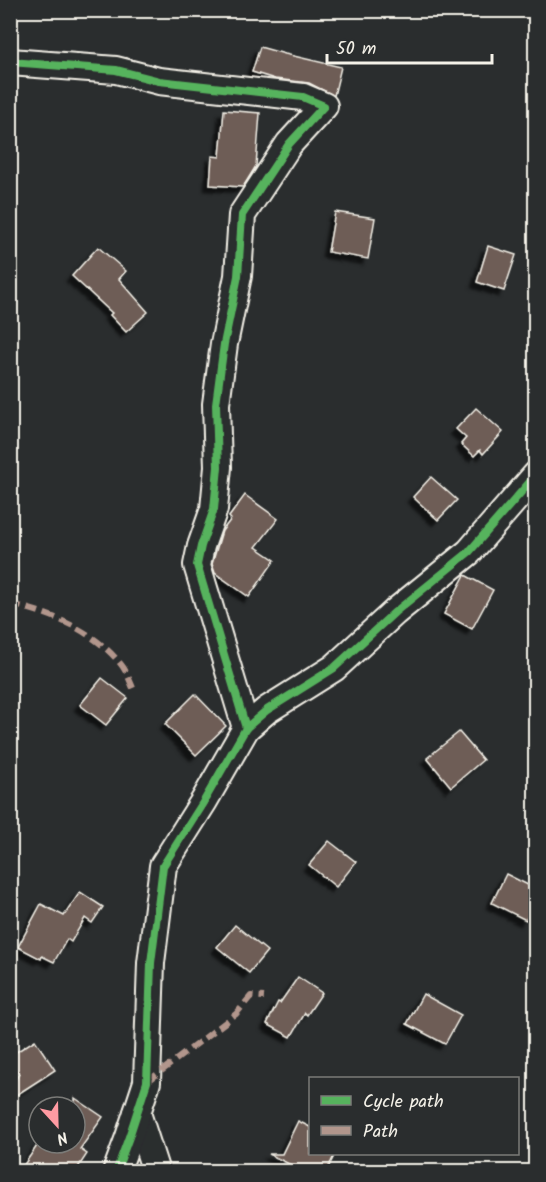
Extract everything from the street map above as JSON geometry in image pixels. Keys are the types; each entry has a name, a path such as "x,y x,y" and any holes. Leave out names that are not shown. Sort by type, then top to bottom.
{"street":[{"path":"10,62 116,70 159,81 292,95 324,106 289,144 242,215 238,276 221,364 216,404 218,467 214,509 196,565 246,728"},
{"path":"116,1172 147,1082 151,963 163,866 246,728 267,710 334,668 395,612 469,552 536,475"},
{"path":"137,1113 156,1172"}],"building":[{"path":"260,47 341,67 334,96 309,83 275,79 252,72"},
{"path":"224,110 260,113 256,166 243,187 210,185 212,156 220,157"},
{"path":"335,212 375,218 368,259 328,252"},
{"path":"488,246 516,255 504,291 477,282"},
{"path":"98,247 126,271 119,279 148,312 126,332 110,315 112,313 72,276"},
{"path":"476,408 503,432 483,454 480,450 474,456 461,444 466,438 456,429"},
{"path":"431,477 457,500 438,520 413,497"},
{"path":"245,495 278,519 256,547 275,560 249,597 215,573 212,564 222,531"},
{"path":"465,575 493,590 472,629 444,614"},
{"path":"102,678 128,698 106,725 80,705"},
{"path":"195,694 226,726 196,755 165,724"},
{"path":"459,732 483,760 451,787 427,758"},
{"path":"329,841 356,862 336,887 309,865"},
{"path":"506,874 536,889 536,901 526,920 492,903"},
{"path":"80,892 103,907 92,923 85,918 71,942 67,939 54,962 42,956 41,959 18,947 41,904 64,916"},
{"path":"235,925 267,951 249,973 217,947"},
{"path":"298,977 322,993 307,1015 305,1013 291,1037 267,1024 278,1002 280,1003"},
{"path":"423,994 461,1015 445,1044 407,1024"},
{"path":"35,1040 55,1070 10,1099 10,1092 19,1073 10,1061 10,1056"},
{"path":"87,1106 103,1117 87,1139"},
{"path":"298,1121 309,1126 309,1155 334,1155 326,1172 305,1172 269,1154 282,1154"},
{"path":"31,1155 86,1155 75,1172 19,1172"}],"marked path":[{"path":"10,604 42,613 87,634 123,667 133,688"},
{"path":"147,1082 236,1014 251,996 264,997"}],"cycle path":[{"path":"10,62 116,70 159,81 303,97 324,106 289,144 242,215 238,276 224,344 216,404 218,467 214,509 197,565 246,728"},
{"path":"116,1172 147,1082 151,963 163,866 246,728 267,710 334,668 395,612 469,552 536,475"}]}
